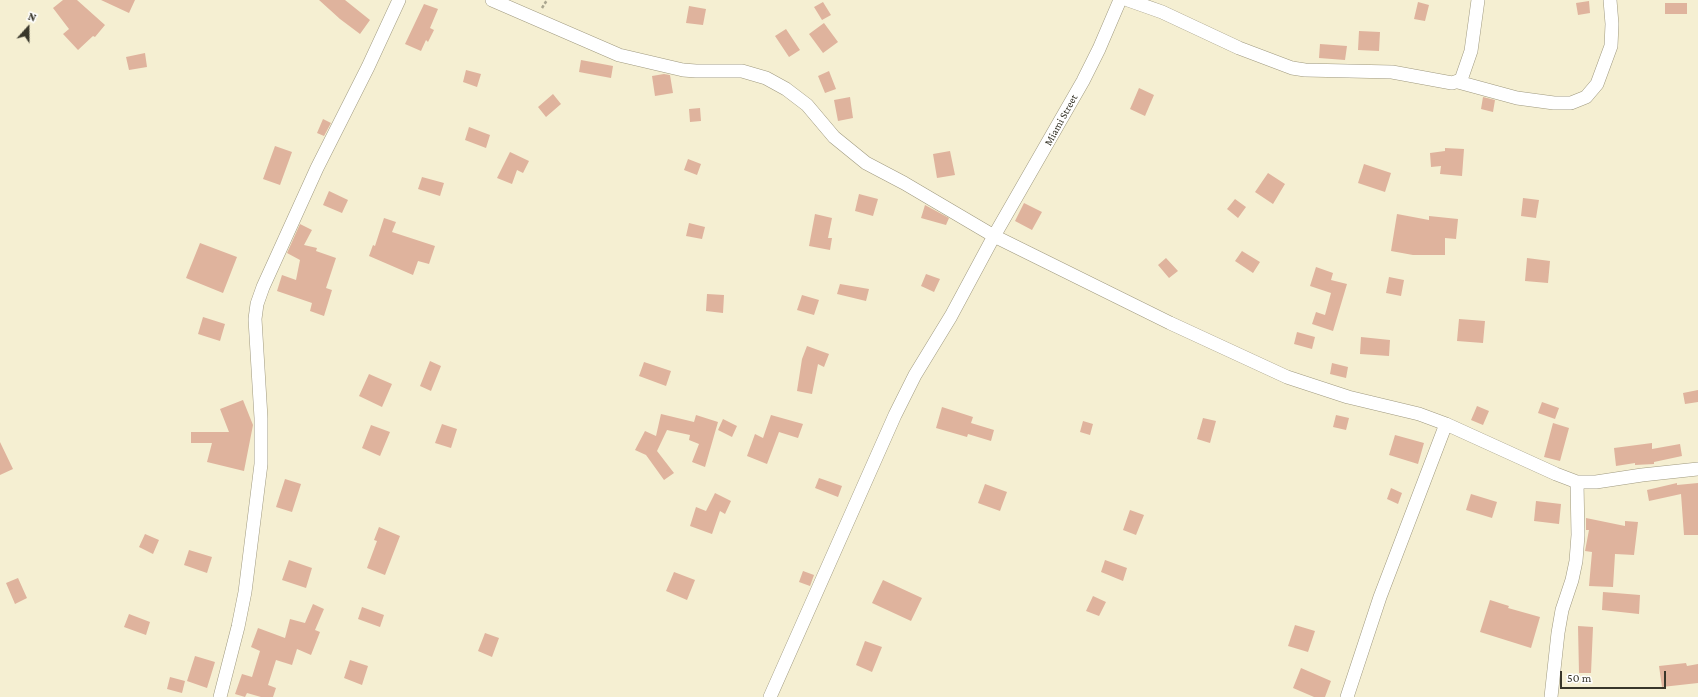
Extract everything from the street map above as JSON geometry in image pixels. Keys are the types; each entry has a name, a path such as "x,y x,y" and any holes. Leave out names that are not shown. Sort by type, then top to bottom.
{"street":[{"path":"220,697 235,642 245,592 260,464 261,418 255,319 257,304 263,287 317,168 399,0"},
{"path":"492,0 619,55 683,70 742,71 766,78 786,89 807,105 834,137 866,163 904,183 994,236 1170,323 1287,377 1348,396 1412,412 1446,424 1577,482 1596,482 1698,469"},
{"name":"Miami Street","path":"770,697 892,421 915,374 951,316 994,236 1083,81 1100,49 1120,0"},
{"path":"1128,0 1162,12 1240,48 1292,68 1305,70 1392,72 1452,83 1458,82 1517,98 1554,103 1570,102 1586,97 1597,84 1611,46 1612,24 1610,0"},
{"path":"1458,82 1462,78 1471,51 1478,0"},
{"path":"1347,697 1380,597 1446,424"},
{"path":"1551,697 1562,610 1572,580 1576,561 1578,535 1577,482"}],"building":[{"path":"63,0 77,0 105,25 95,37 93,36 78,50 63,34 69,29 53,8"},
{"path":"101,0 135,0 129,13"},
{"path":"319,0 345,0 370,20 360,34 340,19"},
{"path":"1589,1 1590,13 1578,15 1576,3"},
{"path":"823,2 831,15 822,20 814,7"},
{"path":"1418,2 1429,5 1425,21 1414,19"},
{"path":"1665,3 1687,3 1687,14 1665,14"},
{"path":"424,4 438,9 430,28 434,30 428,42 426,40 421,51 405,44"},
{"path":"689,6 706,9 703,25 686,23"},
{"path":"824,23 838,42 823,53 809,34"},
{"path":"786,29 800,50 789,57 775,36"},
{"path":"1359,31 1380,32 1379,51 1358,50"},
{"path":"1320,44 1347,46 1345,60 1319,58"},
{"path":"145,53 147,67 129,70 126,57"},
{"path":"581,60 613,66 611,78 579,72"},
{"path":"466,70 481,74 477,87 463,82"},
{"path":"829,71 836,89 825,93 818,76"},
{"path":"664,74 670,75 673,93 655,96 652,76"},
{"path":"1139,88 1154,95 1145,116 1130,109"},
{"path":"553,94 561,104 546,117 538,107"},
{"path":"850,97 853,118 838,121 834,100"},
{"path":"1483,97 1495,100 1493,112 1481,109"},
{"path":"700,108 701,121 690,122 689,109"},
{"path":"323,119 331,123 324,136 317,133"},
{"path":"469,127 490,135 486,148 465,140"},
{"path":"275,146 292,152 280,185 263,179"},
{"path":"1445,148 1464,149 1462,176 1440,174 1441,166 1431,167 1430,153 1445,151"},
{"path":"950,151 955,175 937,178 933,154"},
{"path":"510,152 529,161 523,173 517,170 512,184 497,178"},
{"path":"688,159 701,164 697,175 684,170"},
{"path":"1364,164 1391,173 1385,192 1358,183"},
{"path":"1268,173 1285,184 1273,204 1255,192"},
{"path":"422,177 444,183 440,196 418,189"},
{"path":"329,191 348,200 342,213 323,205"},
{"path":"859,194 878,199 873,216 855,211"},
{"path":"1523,198 1539,200 1536,218 1521,216"},
{"path":"1235,199 1246,207 1238,218 1227,209"},
{"path":"1024,203 1042,212 1032,230 1015,221"},
{"path":"925,205 949,218 946,225 921,218"},
{"path":"815,214 832,218 828,238 832,238 830,250 809,246"},
{"path":"1397,214 1429,220 1429,216 1458,219 1456,239 1445,238 1445,255 1413,255 1391,251"},
{"path":"384,218 396,222 392,232 435,246 429,264 418,261 413,275 369,256 373,245 375,246"},
{"path":"689,223 705,227 702,239 686,236"},
{"path":"300,224 312,230 304,245 317,248 316,251 336,258 326,288 332,290 324,316 310,311 312,303 277,291 282,275 296,280 300,260 287,253"},
{"path":"200,243 237,257 223,293 186,278"},
{"path":"1242,251 1260,262 1253,273 1235,261"},
{"path":"1166,258 1178,271 1169,278 1158,265"},
{"path":"1527,258 1550,261 1548,283 1525,281"},
{"path":"1316,267 1333,273 1331,280 1347,284 1333,331 1312,324 1316,312 1325,315 1331,293 1310,286"},
{"path":"926,274 940,279 934,292 921,286"},
{"path":"1389,277 1404,280 1401,296 1386,293"},
{"path":"840,284 869,289 866,301 837,294"},
{"path":"707,294 724,295 723,313 706,311"},
{"path":"802,295 819,300 814,315 797,310"},
{"path":"203,317 225,324 220,341 198,334"},
{"path":"1459,319 1485,321 1483,343 1457,341"},
{"path":"1297,332 1315,337 1312,349 1294,344"},
{"path":"1361,337 1390,340 1389,356 1360,354"},
{"path":"807,346 829,354 824,367 818,364 812,394 797,391 802,359"},
{"path":"430,361 441,366 431,391 420,386"},
{"path":"644,362 671,371 666,386 639,376"},
{"path":"1332,363 1348,367 1346,378 1330,374"},
{"path":"369,374 392,384 382,407 359,396"},
{"path":"1698,390 1698,402 1685,404 1683,393"},
{"path":"243,400 253,425 244,471 207,462 212,443 191,443 191,432 229,432 220,409"},
{"path":"1542,402 1559,408 1555,419 1538,413"},
{"path":"1477,406 1489,411 1483,425 1471,420"},
{"path":"942,407 973,417 971,423 994,430 991,441 968,434 967,437 936,428"},
{"path":"661,414 694,422 696,415 718,422 705,467 692,462 699,444 689,440 690,435 667,430 657,451 674,473 664,480 646,455 635,450 645,431 656,436"},
{"path":"771,415 803,424 798,438 779,432 767,464 747,456 755,434 763,438"},
{"path":"1336,415 1349,418 1346,430 1333,427"},
{"path":"1203,418 1216,421 1210,443 1197,439"},
{"path":"723,419 737,426 732,437 718,430"},
{"path":"1083,421 1093,424 1090,435 1080,432"},
{"path":"1553,423 1569,428 1560,461 1544,457"},
{"path":"442,424 457,429 451,448 435,443"},
{"path":"371,425 390,432 380,456 362,448"},
{"path":"1395,435 1424,443 1418,464 1389,455"},
{"path":"0,442 13,469 0,475"},
{"path":"1652,443 1652,449 1680,444 1682,456 1654,462 1654,464 1635,465 1635,463 1616,466 1614,448"},
{"path":"819,478 842,486 838,497 815,488"},
{"path":"285,479 301,484 292,512 276,507"},
{"path":"1677,483 1677,485 1698,483 1698,535 1684,535 1681,494 1649,501 1647,490"},
{"path":"985,484 1007,492 1000,511 978,503"},
{"path":"1391,488 1402,493 1398,504 1387,499"},
{"path":"715,493 731,501 725,514 720,511 712,534 690,526 696,507 706,511"},
{"path":"1471,494 1497,502 1492,518 1466,510"},
{"path":"1536,501 1561,504 1559,524 1534,521"},
{"path":"1130,510 1144,515 1136,535 1123,530"},
{"path":"1586,518 1625,526 1625,521 1638,522 1634,555 1615,554 1613,587 1589,586 1592,552 1585,551 1589,530 1586,530"},
{"path":"379,527 400,536 385,575 367,568 377,541 374,540"},
{"path":"145,534 159,540 153,554 139,547"},
{"path":"189,550 212,557 207,573 184,565"},
{"path":"289,560 312,568 306,588 282,580"},
{"path":"1105,560 1127,568 1123,581 1101,572"},
{"path":"803,571 814,575 810,586 799,582"},
{"path":"674,572 695,580 687,600 666,591"},
{"path":"18,578 27,598 15,604 6,583"},
{"path":"883,580 922,598 911,621 872,603"},
{"path":"1603,592 1640,595 1639,614 1602,610"},
{"path":"1093,596 1106,602 1099,616 1086,611"},
{"path":"1490,600 1509,606 1508,608 1540,617 1531,648 1480,632"},
{"path":"313,604 324,609 315,630 320,632 311,655 297,649 292,665 276,660 268,685 276,688 273,697 261,697 247,693 245,697 235,694 242,674 252,677 260,651 251,647 258,628 285,638 290,619 305,623"},
{"path":"362,607 384,615 380,627 358,619"},
{"path":"129,614 150,622 146,635 124,627"},
{"path":"1295,625 1315,631 1308,652 1288,646"},
{"path":"1578,626 1593,627 1591,673 1579,673"},
{"path":"485,633 499,638 492,657 478,651"},
{"path":"865,641 882,647 872,672 856,665"},
{"path":"195,656 215,662 207,688 187,681"},
{"path":"350,660 368,666 362,685 344,678"},
{"path":"1686,663 1687,666 1698,664 1698,683 1662,687 1659,666"},
{"path":"1301,668 1331,681 1325,697 1314,697 1293,688"},
{"path":"170,677 185,681 182,693 167,689"}]}
